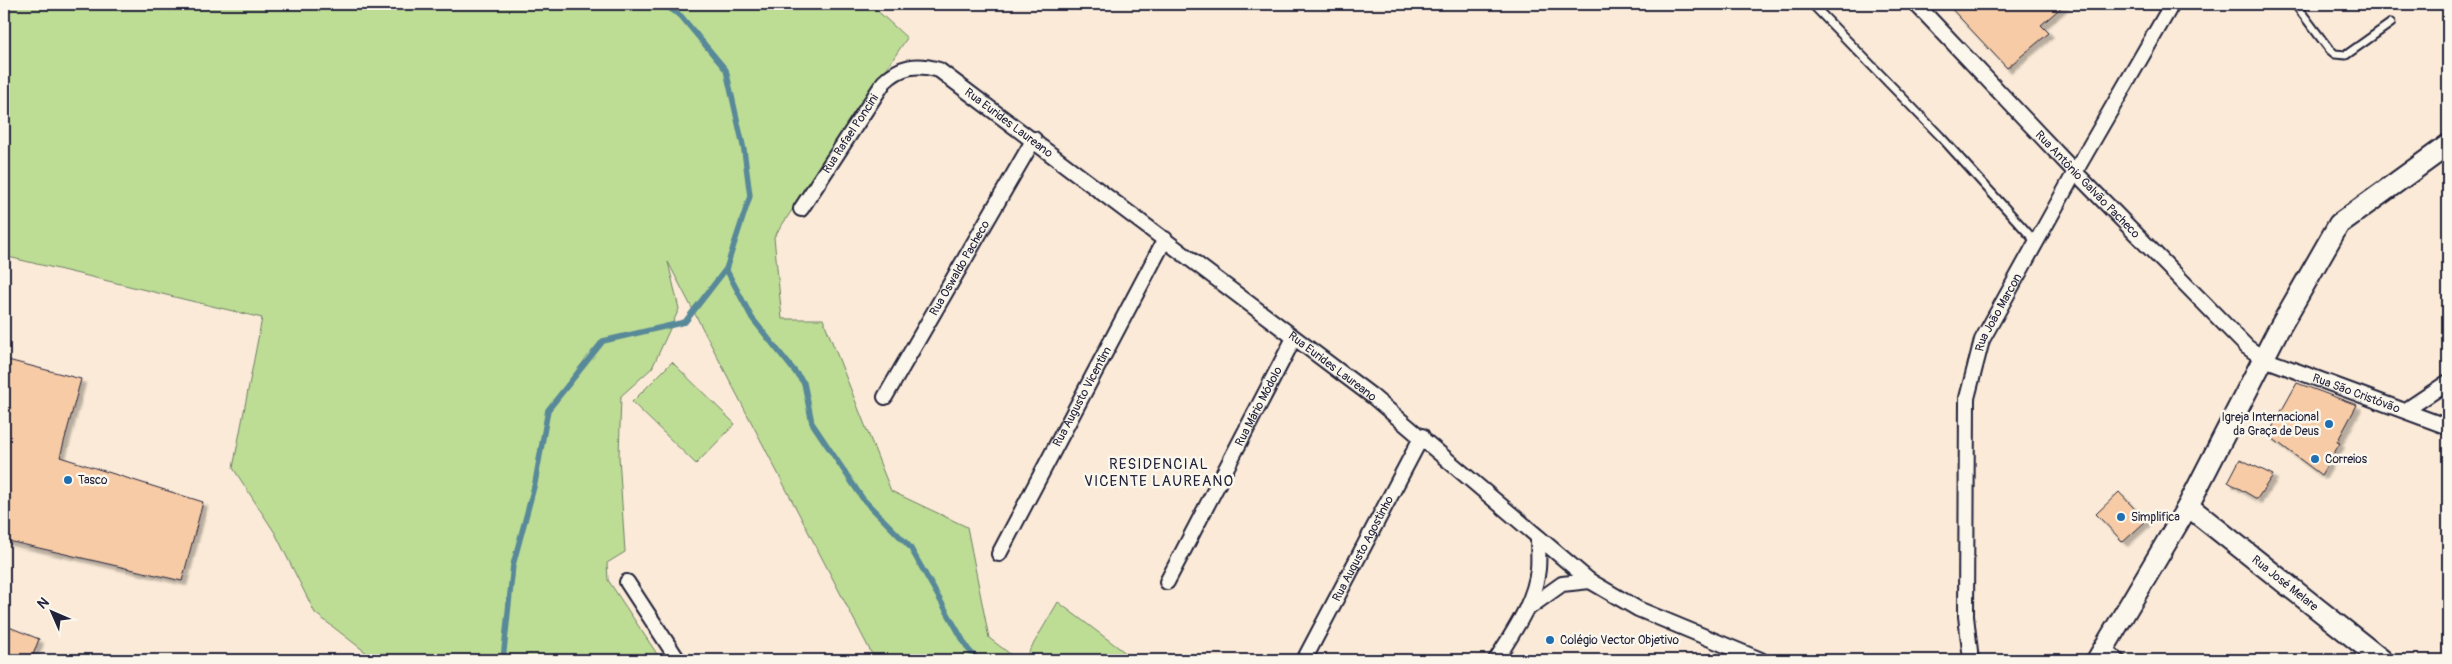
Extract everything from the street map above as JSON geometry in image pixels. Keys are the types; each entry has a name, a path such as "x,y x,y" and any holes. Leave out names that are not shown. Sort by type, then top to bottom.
{"main road":[{"path":"2102,653 2188,506 2307,278 2339,224 2448,145"},
{"name":"Rua José Melare","path":"2188,506 2382,660"}],"street":[{"name":"Rua Antônio Galvão Pacheco","path":"1916,4 2075,172 2246,347 2264,359"},
{"name":"Rua João Marcon","path":"1971,660 1966,616 1967,395 1983,338 2075,172 2172,4"},
{"name":"Rua Eurides Laureano","path":"907,68 923,66 939,70 1034,139 1372,396 1422,436 1590,581 1638,609 1762,660"},
{"name":"Rua Rafael Poncini","path":"801,209 878,89 898,71 907,68"},
{"name":"Rua Oswaldo Pacheco","path":"885,397 1034,139"},
{"name":"Rua Augusto Vicentim","path":"999,554 1165,239"},
{"name":"Rua Mário Módolo","path":"1167,582 1294,338"},
{"name":"Rua São Cristóvão","path":"2264,359 2448,427"},
{"path":"2406,410 2448,382"},
{"name":"Rua Augusto Agostinho","path":"1304,660 1422,436"},
{"path":"1496,660 1526,609 1538,569 1538,537"},
{"path":"1526,609 1562,584 1590,581"},
{"path":"627,582 678,660"}],"lane":[{"path":"1812,4 1940,136 2036,242"},
{"path":"2295,4 2329,49 2335,54 2346,54 2391,23"},
{"path":"2102,653 2122,660"}],"green space":[{"path":"4,4 870,4 907,38 774,237 782,319 823,319 891,491 967,527 989,638 1018,660 875,660 668,262 679,309 652,368 621,396 619,456 625,552 607,563 608,580 661,660 368,660 368,654 315,613 275,533 233,468 262,318 4,256"},
{"path":"672,362 735,424 696,464 632,402"},
{"path":"1058,602 1135,660 1024,660"}],"building":[{"path":"1947,4 2065,4 2041,25 2049,33 2007,68"},
{"name":"Tasco","path":"4,359 81,379 60,457 203,502 182,581 4,540"},
{"path":"2297,383 2357,405 2337,442 2340,443 2321,475 2268,435"},
{"path":"2240,459 2273,475 2257,499 2228,482"},
{"name":"Simplifica","path":"2119,492 2146,521 2123,542 2096,514"},
{"path":"4,625 39,639 31,660 24,660 4,653"}],"waterway":[{"path":"503,660 513,565 535,483 548,410 603,341 685,322 726,269 750,196 744,150 726,70 681,16 663,4"},
{"path":"726,269 752,318 804,383 812,423 863,499 910,547 968,649 978,660"}],"place":[{"name":"Igreja Internacional da Graça de Deus","path":"2329,424"},
{"name":"Correios","path":"2315,459"},
{"name":"Tasco","path":"68,480"},
{"name":"Simplifica","path":"2121,517"},
{"name":"Colégio Vector Objetivo","path":"1550,640"}],"district":[{"name":"RESIDENCIAL VICENTE LAUREANO","path":"1159,472"}]}
